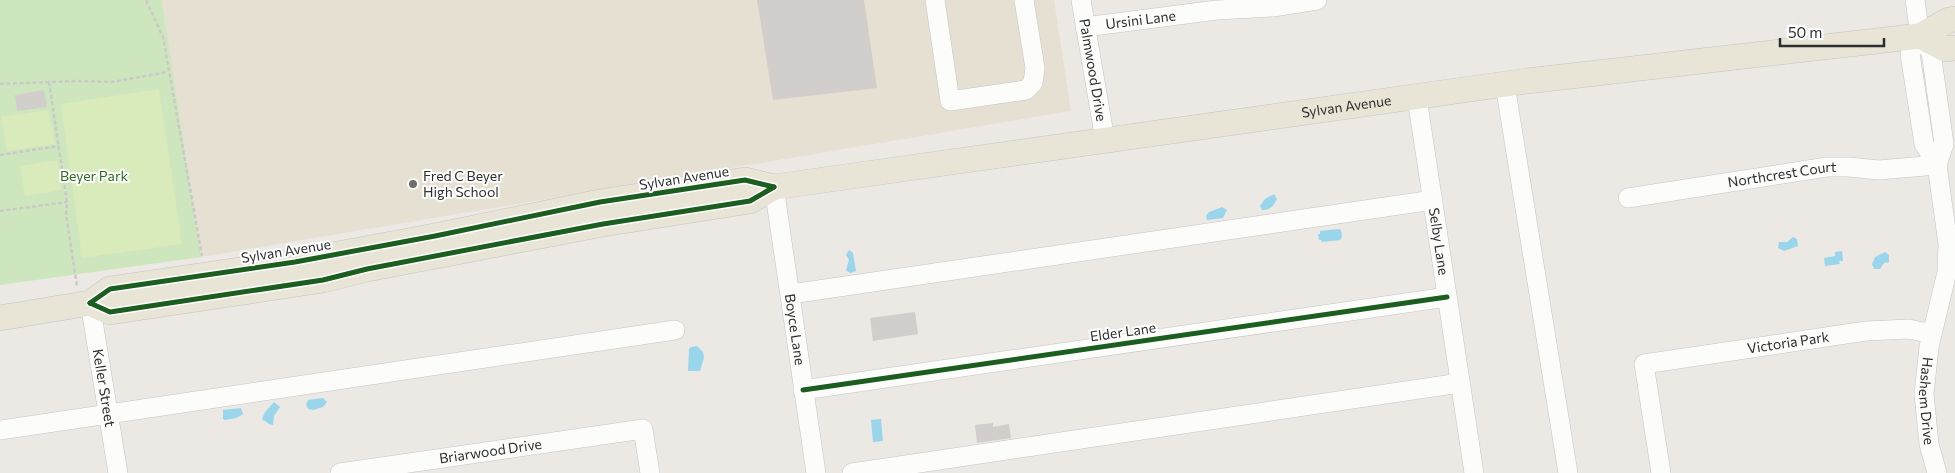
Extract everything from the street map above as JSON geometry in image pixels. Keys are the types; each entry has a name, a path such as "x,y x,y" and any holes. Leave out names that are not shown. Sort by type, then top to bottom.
{"main road":[{"name":"Sylvan Avenue","path":"0,318 85,304 110,289 304,260 418,239 572,207 677,190 745,180 774,186 1505,85 1920,36 1949,20 1955,19"},
{"path":"1920,36 1945,49 1955,48"},
{"name":"Sylvan Avenue","path":"85,304 110,312 323,280 367,269 603,224 750,201 774,186"}],"street":[{"path":"935,0 950,101 1026,90 1032,83 1035,68 1024,0"},
{"name":"Palmwood Drive","path":"1081,0 1105,140"},
{"name":"Ursini Lane","path":"1085,27 1217,10 1274,7 1317,0"},
{"path":"1915,0 1920,36 1910,54 1924,144 1937,165"},
{"path":"1505,85 1568,473"},
{"name":"Selby Lane","path":"1417,98 1474,473"},
{"name":"Northcrest Court","path":"1628,198 1827,167 1848,166 1879,170 1937,165"},
{"name":"Hashem Drive","path":"1937,165 1949,201 1947,272 1932,334 1925,382 1925,410 1929,444 1937,473"},
{"name":"Boyce Lane","path":"774,186 816,473"},
{"path":"791,294 1433,200"},
{"name":"Elder Lane","path":"803,390 1447,297"},
{"name":"Keller Street","path":"85,304 108,413 118,473"},
{"name":"Victoria Park","path":"1660,473 1644,364 1866,330 1909,329 1932,334"},
{"path":"0,430 675,330"},
{"path":"852,473 1460,383"},
{"name":"Briarwood Drive","path":"340,473 643,429 650,473"}],"path":[{"path":"146,0 163,37 206,274"},
{"path":"0,84 112,82 168,72"},
{"path":"49,82 67,202 66,214 85,304"},
{"path":"0,155 59,146"},
{"path":"0,211 67,202"}],"shaded area":[{"name":"Fred C Beyer High School","path":"162,0 1054,0 1071,111 201,257"}],"green space":[{"name":"Beyer Park","path":"0,0 162,0 201,257 0,285"},
{"path":"159,89 182,244 82,258 61,104"},
{"path":"49,110 55,144 7,151 1,117"},
{"path":"57,160 61,190 25,196 20,166"}],"water":[{"path":"1274,194 1277,199 1273,205 1267,210 1262,210 1260,206 1265,199"},
{"path":"1222,207 1227,210 1223,218 1207,220 1206,216 1209,212"},
{"path":"1341,230 1342,237 1340,240 1322,242 1319,240 1318,234 1320,234 1320,231"},
{"path":"1793,237 1797,239 1798,246 1784,251 1778,248 1779,242 1787,242"},
{"path":"849,250 853,253 856,271 850,273 846,270 849,260 846,255"},
{"path":"1842,251 1843,261 1839,261 1840,264 1825,266 1824,258 1835,256 1835,252"},
{"path":"1885,252 1889,255 1889,262 1884,263 1880,269 1874,269 1872,264 1875,257"},
{"path":"697,346 703,352 704,357 700,371 688,371 689,349"},
{"path":"323,398 327,402 323,407 313,410 308,409 306,404 308,400"},
{"path":"274,402 280,407 274,416 273,425 262,419 265,412"},
{"path":"241,408 243,414 230,419 223,419 223,410"},
{"path":"881,419 883,441 873,442 871,420"}],"building":[{"path":"757,0 864,0 877,88 773,100"},
{"path":"44,90 47,107 17,111 15,95"},
{"path":"915,312 918,334 873,341 870,318"},
{"path":"993,423 993,427 1009,424 1011,438 977,443 975,425"}],"cycle path":[{"path":"90,303 110,289 295,262 435,236 600,202 745,180 774,187"},
{"path":"90,303 110,312 323,280 367,269 603,224 750,201 774,187"},
{"path":"803,390 1447,297"}],"place":[{"name":"Fred C Beyer High School","path":"413,184"}]}
